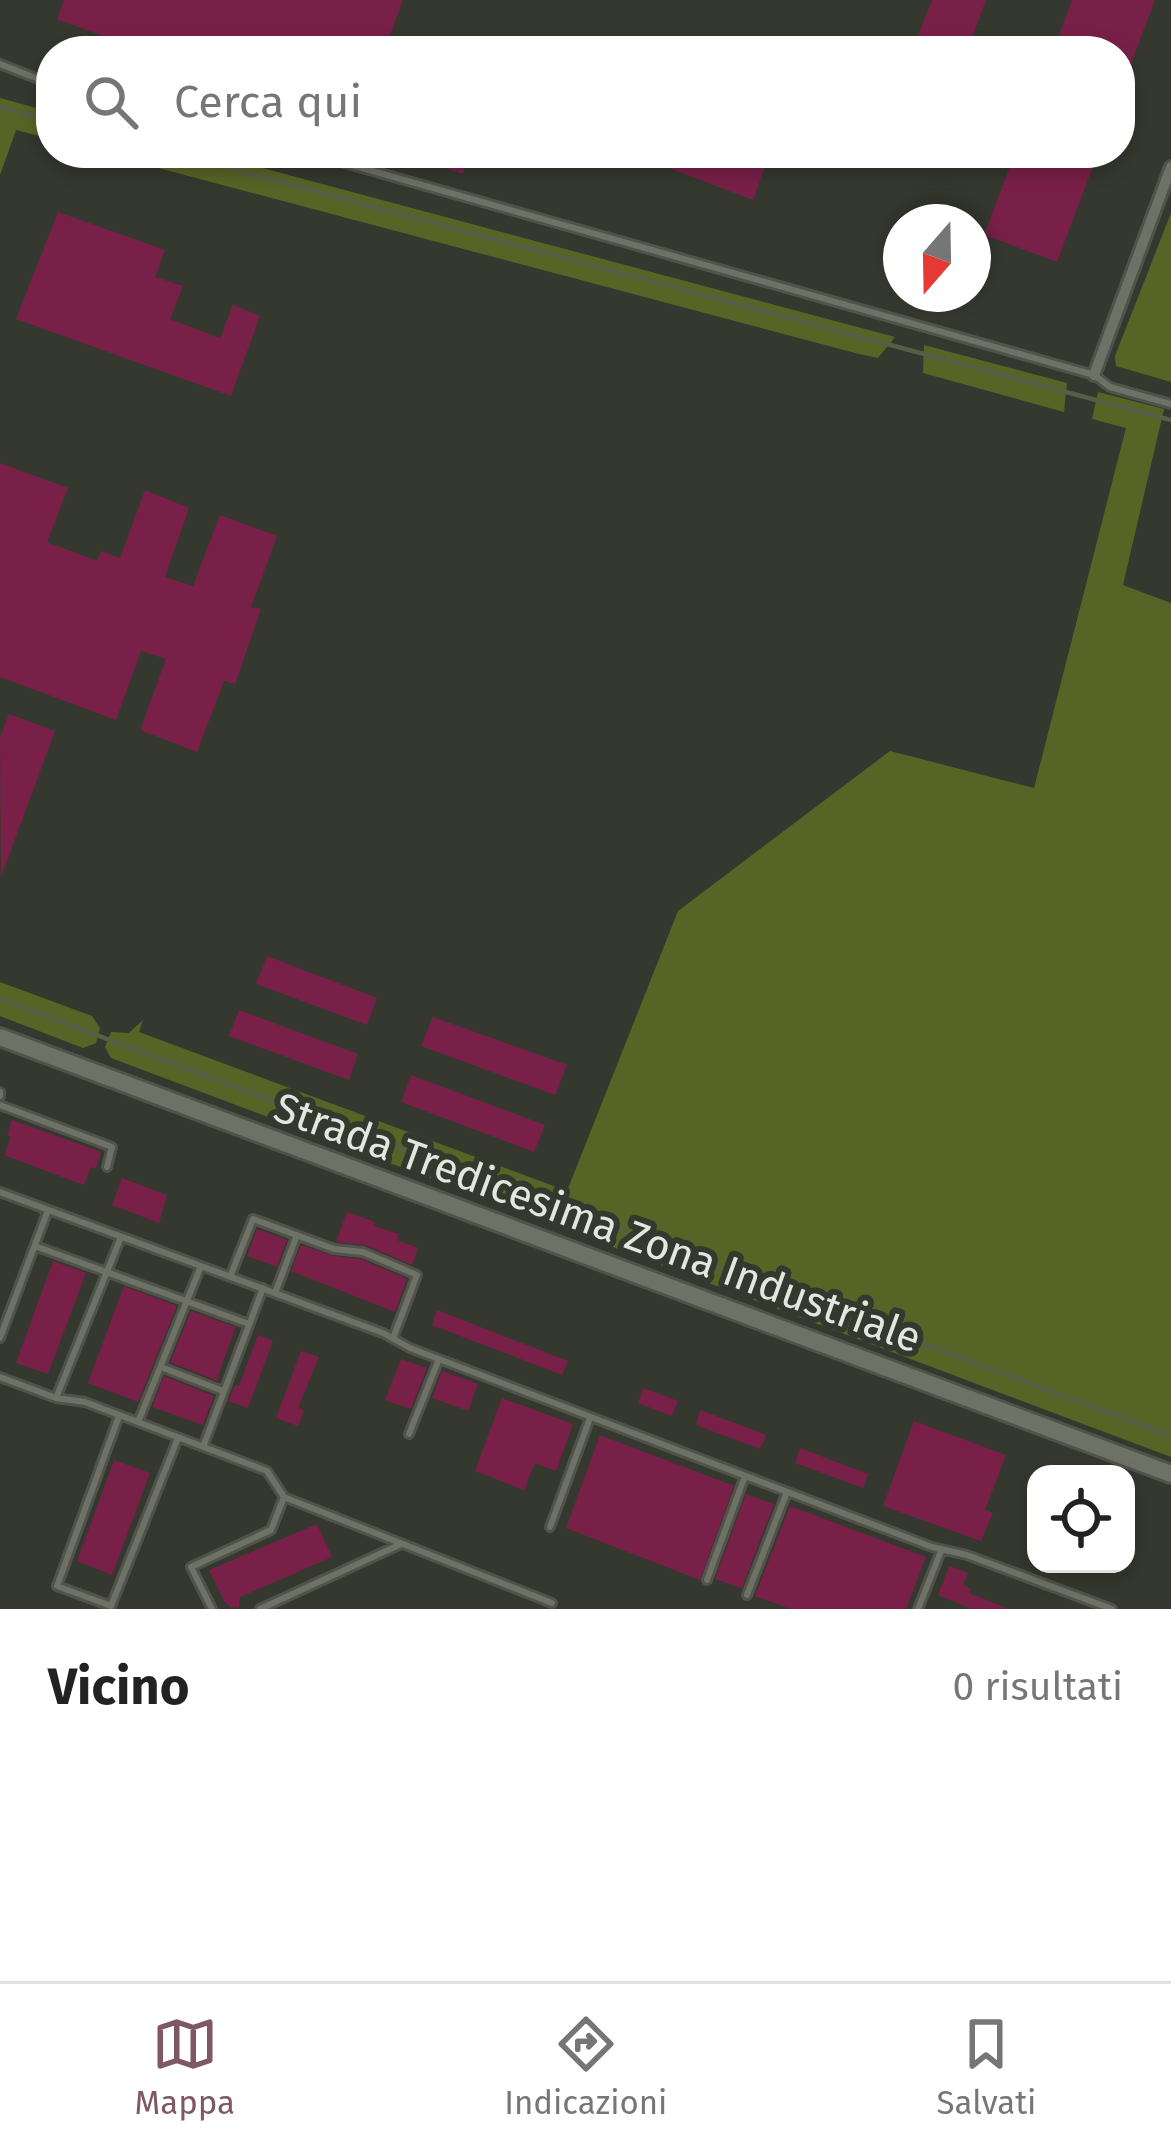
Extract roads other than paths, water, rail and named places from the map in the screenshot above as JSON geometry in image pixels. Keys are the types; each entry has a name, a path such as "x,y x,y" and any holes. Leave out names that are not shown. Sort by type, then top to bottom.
{"street":[{"path":"1094,375 1171,167"},
{"name":"Strada Tredicesima Zona Industriale","path":"0,1037 1171,1474"}],"lane":[{"path":"0,64 36,78"},
{"path":"362,168 1094,375 1110,387 1171,404"},
{"path":"0,1105 112,1147 107,1167"},
{"path":"0,1192 263,1288 787,1492 1112,1609"},
{"path":"0,1338 48,1210"},
{"path":"230,1276 253,1219 334,1249 363,1252 417,1275 393,1338"},
{"path":"275,1293 297,1235"},
{"path":"56,1398 122,1237"},
{"path":"34,1246 249,1324"},
{"path":"138,1422 201,1266"},
{"path":"203,1447 263,1288"},
{"path":"409,1433 439,1359"},
{"path":"161,1367 223,1391"},
{"path":"0,1377 56,1398 85,1402 267,1471 284,1497 552,1603"},
{"path":"119,1416 57,1586 111,1606 178,1438"},
{"path":"550,1527 590,1417"},
{"path":"707,1580 745,1476"},
{"path":"747,1595 787,1492"},
{"path":"212,1609 191,1567 271,1530 284,1497"},
{"path":"260,1609 400,1545"},
{"path":"918,1609 942,1550"}],"waterway":[{"path":"0,107 36,117"},
{"path":"228,168 1171,420"},
{"path":"0,999 1171,1436"}]}
